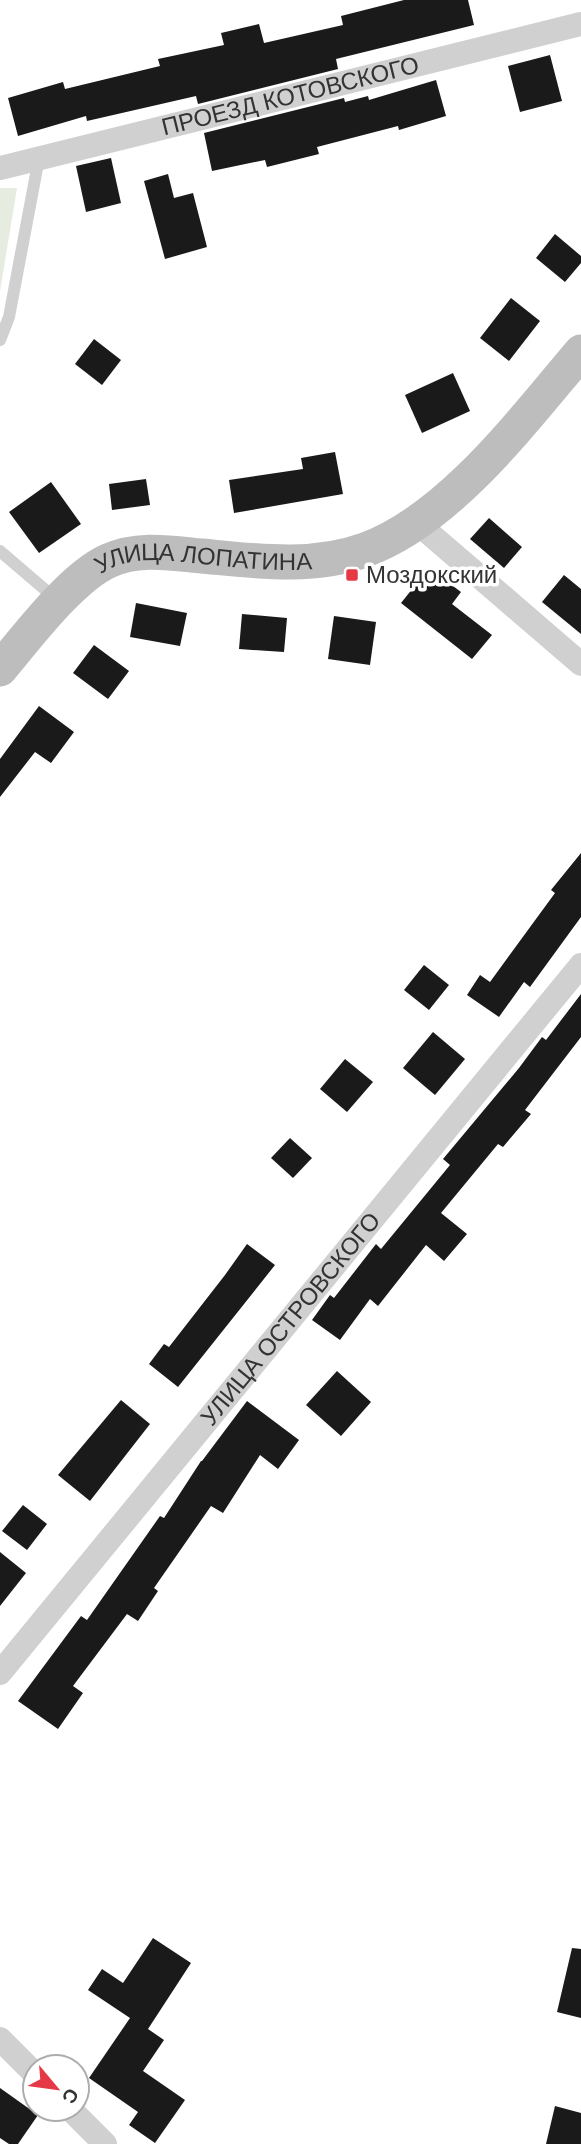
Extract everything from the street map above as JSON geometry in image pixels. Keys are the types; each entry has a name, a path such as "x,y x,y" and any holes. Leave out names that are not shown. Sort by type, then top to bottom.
{"street":[{"name":"ПРОЕЗД КОТОВСКОГО","path":"0,168 581,24"},
{"name":"УЛИЦА ЛОПАТИНА","path":"0,669 59,601 82,578 107,561 133,553 164,552 285,562 334,559 389,540 446,500 481,466 581,352"},
{"path":"416,523 581,664"},
{"name":"УЛИЦА ОСТРОВСКОГО","path":"0,1673 581,965"},
{"path":"0,2039 21,2060"},
{"path":"84,2123 105,2144"}],"lane":[{"path":"0,340 9,317 39,158"},
{"path":"0,551 59,601"}],"shaded area":[{"path":"0,188 17,188 0,291"}],"building":[{"path":"404,0 468,0 474,25 336,59 338,69 198,104 196,96 87,121 86,116 18,136 8,98 63,82 65,89 160,66 158,59 224,45 221,33 259,24 264,43 343,25 341,16"},
{"path":"550,55 562,101 520,112 508,66"},
{"path":"436,80 446,116 399,130 398,126 317,147 319,154 267,167 265,160 212,171 204,133 344,98 345,102 368,96 369,100"},
{"path":"111,158 121,203 86,212 76,166"},
{"path":"168,174 174,198 193,193 207,247 165,259 144,181"},
{"path":"555,234 581,256 581,263 565,282 536,258"},
{"path":"511,298 540,321 509,361 480,338"},
{"path":"94,339 121,360 102,385 75,364"},
{"path":"453,373 470,411 422,433 405,395"},
{"path":"335,452 343,494 234,513 229,480 303,469 301,458"},
{"path":"146,479 150,505 112,510 109,484"},
{"path":"51,482 81,524 39,553 9,512"},
{"path":"489,518 522,547 504,568 470,539"},
{"path":"429,568 461,592 452,604 492,635 472,659 401,603"},
{"path":"564,575 581,589 581,634 542,602"},
{"path":"136,603 187,613 180,646 130,637"},
{"path":"242,614 287,618 284,652 239,649"},
{"path":"334,616 376,622 370,665 328,659"},
{"path":"94,645 129,671 108,699 73,673"},
{"path":"39,706 74,732 51,763 35,752 0,797 0,759"},
{"path":"581,853 581,917 530,987 524,982 499,1017 467,995 480,975 490,982 555,893 551,890"},
{"path":"424,965 449,985 429,1010 404,990"},
{"path":"581,994 581,1037 525,1110 531,1114 503,1147 498,1144 441,1213 467,1234 444,1261 426,1245 378,1306 370,1299 340,1340 312,1320 330,1295 334,1298 376,1244 381,1249 450,1165 443,1159 542,1037 546,1040"},
{"path":"433,1032 465,1059 435,1095 403,1068"},
{"path":"345,1059 373,1082 347,1112 320,1089"},
{"path":"290,1138 312,1158 293,1178 271,1158"},
{"path":"247,1244 275,1265 178,1387 149,1364 164,1344 169,1347"},
{"path":"337,1371 371,1402 341,1436 306,1405"},
{"path":"121,1400 150,1424 90,1501 58,1475"},
{"path":"247,1401 299,1440 278,1469 260,1455 223,1513 211,1506 154,1588 158,1591 138,1621 127,1614 73,1686 83,1693 58,1729 18,1701 81,1616 87,1620 160,1516 164,1518 201,1461"},
{"path":"23,1505 47,1524 27,1550 2,1531"},
{"path":"0,1552 26,1573 0,1606"},
{"path":"153,1938 191,1963 148,2029 164,2040 143,2071 185,2100 155,2143 129,2125 138,2112 91,2079 91,2075 130,2018 88,1990 102,1969 123,1983"},
{"path":"572,1948 581,1949 581,2018 557,2012"},
{"path":"0,2088 21,2103 21,2123 32,2123 18,2144 9,2144 0,2138"},
{"path":"555,2106 581,2113 581,2144 546,2144"}],"place":[{"name":"Моздокский","path":"352,575"}]}
